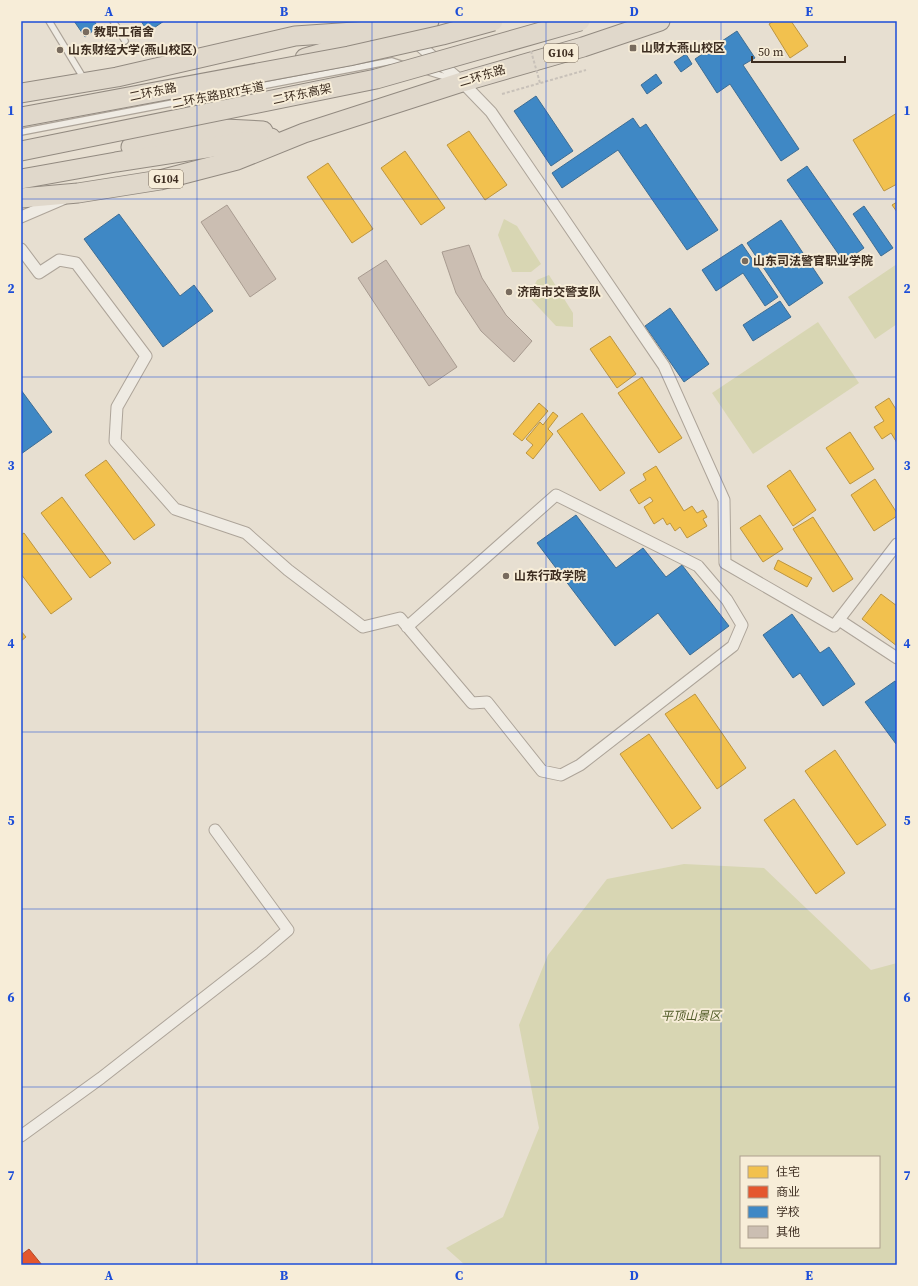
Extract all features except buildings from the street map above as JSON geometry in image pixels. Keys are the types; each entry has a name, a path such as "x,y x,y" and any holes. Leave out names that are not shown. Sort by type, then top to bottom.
{"highway":[{"name":"二环东路","path":"21,93 117,77 295,36 374,30 397,33 429,21"},
{"path":"21,118 349,56 442,35 493,21"},
{"name":"二环东高架","path":"21,151 376,79 580,21"},
{"name":"二环东路","path":"21,198 78,193 160,180 237,160 304,133 462,82 583,47 660,21"},
{"name":"二环东路","path":"21,118 269,68 322,53 374,30"},
{"path":"21,102 84,94 208,69 374,30"},
{"name":"二环东路","path":"21,168 225,129 304,133"},
{"path":"21,180 116,162 304,133"}],"street":[{"path":"397,33 462,82 491,112 664,366 724,500 725,563 834,626 897,544"},
{"path":"21,217 78,193"},
{"path":"21,249 39,273 59,260 76,263 146,356 117,408 115,441 174,509 246,533 288,570 363,627 400,618 472,703 487,702 542,771 561,775 580,765 733,646 742,625 727,600 698,566 556,495 407,626"},
{"path":"839,620 897,658"},
{"path":"21,1136 101,1078 261,953 288,930 215,830"}],"lane":[{"path":"49,21 86,82"},
{"path":"113,21 125,41"},
{"path":"392,61 397,33"},
{"name":"二环东路BRT车道","path":"21,132 392,61 462,82"}],"path":[{"path":"502,94 586,70"}],"green space":[{"path":"504,219 517,226 541,264 531,272 512,272 498,235"},
{"path":"897,264 897,324 875,339 848,297"},
{"path":"549,275 573,313 573,327 556,326 529,297 537,280"},
{"path":"818,322 859,383 753,454 712,393"},
{"name":"平顶山景区","path":"684,864 764,868 871,970 897,963 897,1265 465,1265 446,1248 503,1217 539,1128 519,1025 548,955 607,879"}],"place":[{"name":"教职工宿舍","path":"86,32"},
{"name":"山财大燕山校区","path":"633,48"},
{"name":"山东财经大学(燕山校区)","path":"60,50"},
{"name":"山东司法警官职业学院","path":"745,261"},
{"name":"济南市交警支队","path":"509,292"},
{"name":"山东行政学院","path":"506,576"}]}
